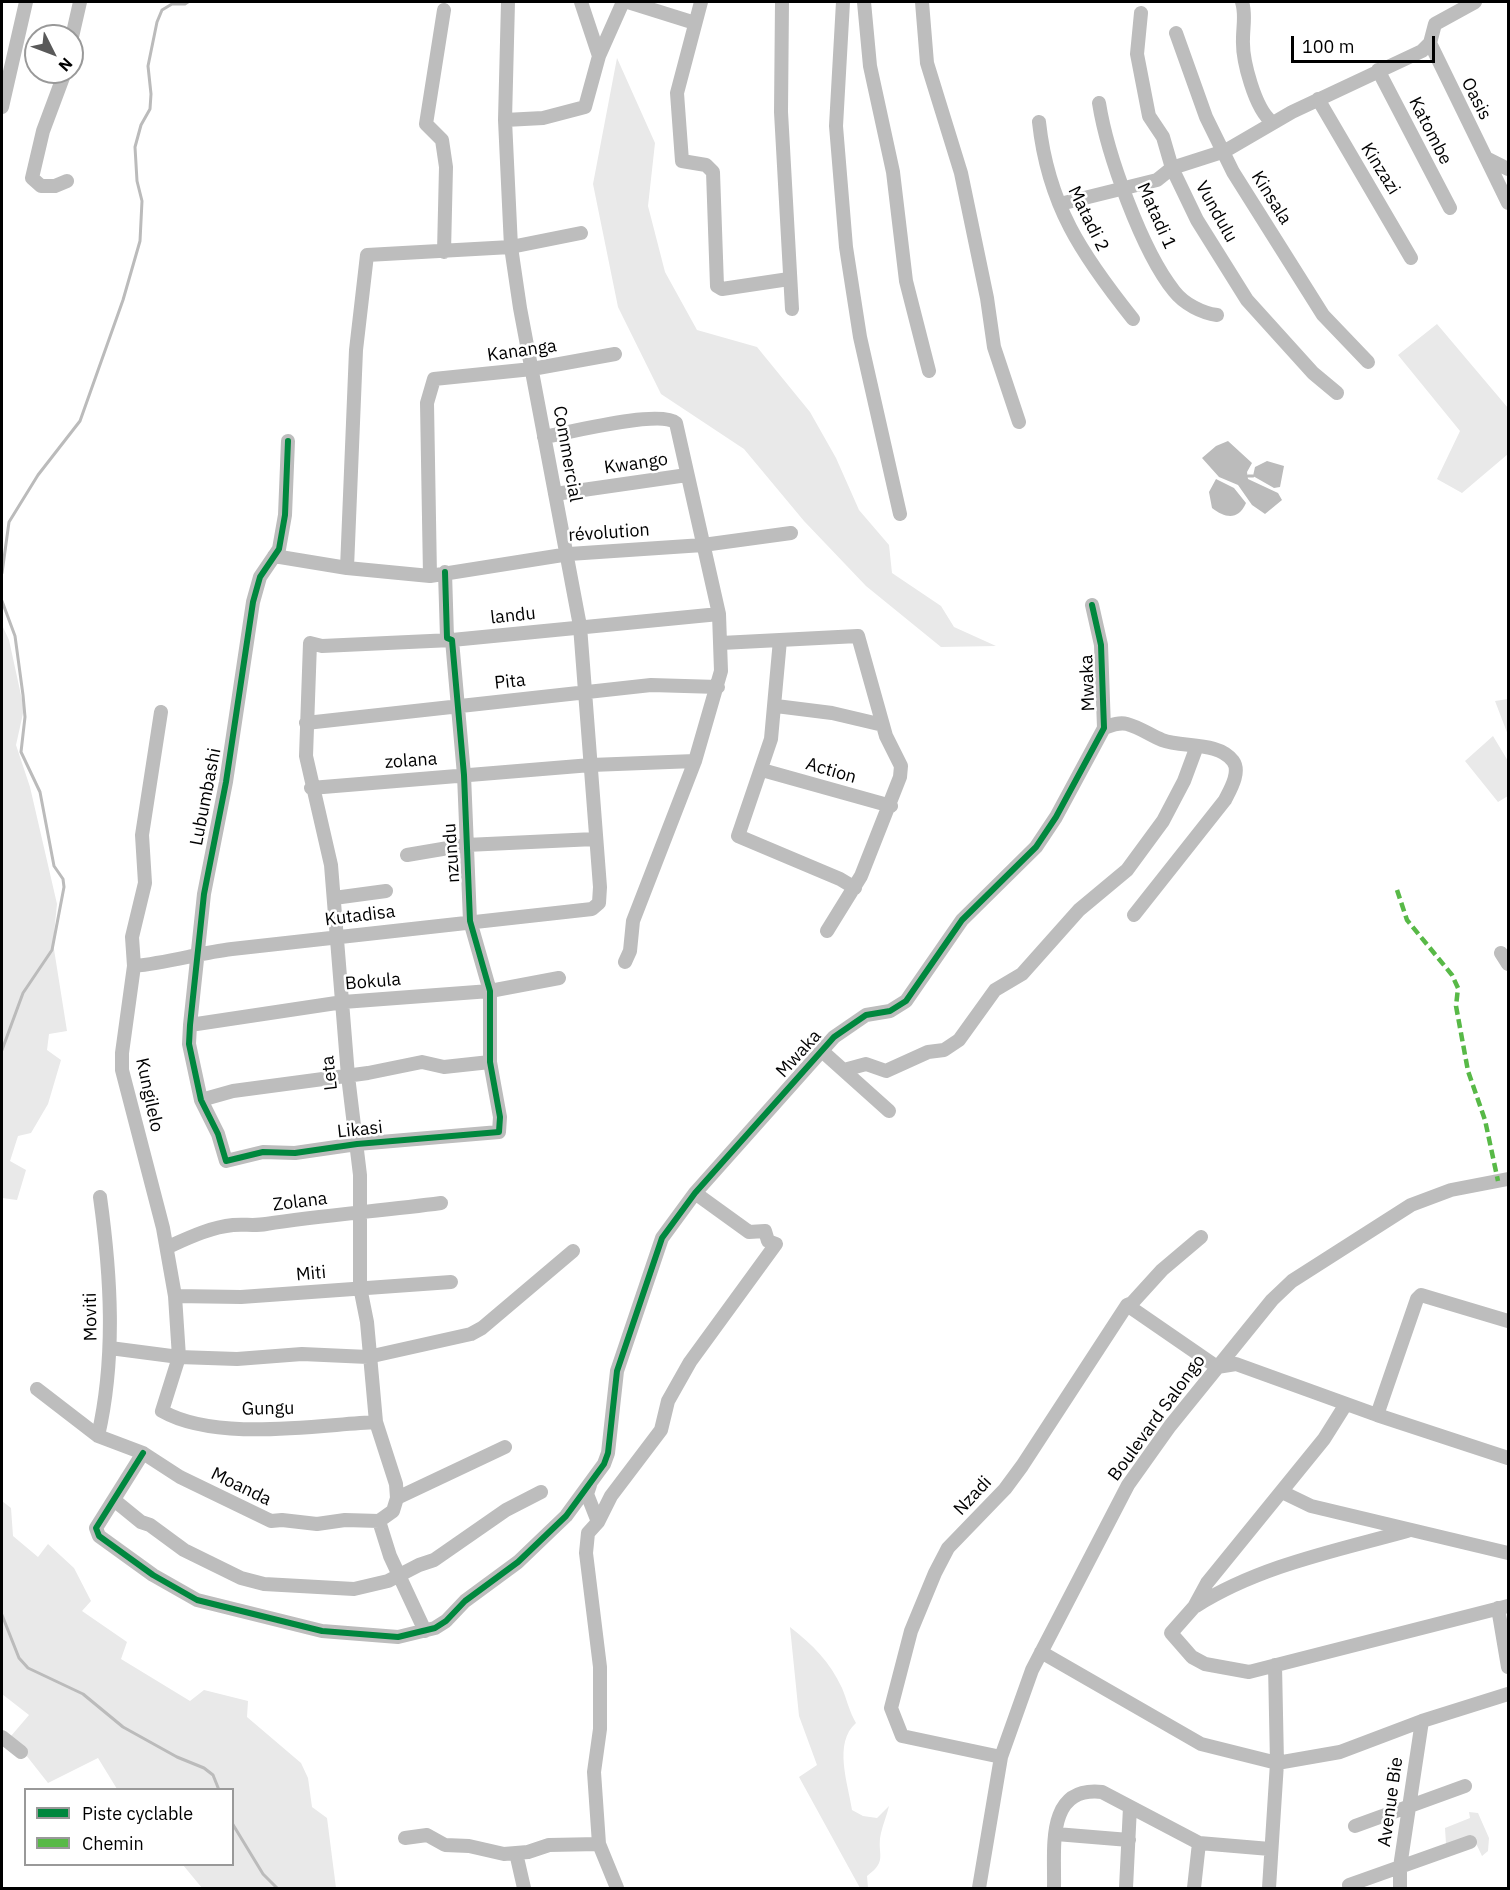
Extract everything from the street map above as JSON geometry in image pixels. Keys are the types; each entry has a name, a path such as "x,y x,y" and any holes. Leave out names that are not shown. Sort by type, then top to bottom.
{"street":[{"path":"2,107 26,2"},
{"path":"75,24 80,2"},
{"name":"Commercial","path":"508,2 505,120 511,247 580,626 600,887 599,903 592,909"},
{"path":"581,2 599,56"},
{"path":"505,120 543,118 585,107 599,56 623,2"},
{"path":"628,2 695,23"},
{"path":"701,2 677,93 682,161 706,165 713,172 718,288 789,279"},
{"path":"782,2 782,123 792,309"},
{"path":"843,2 836,126 846,247 860,337 900,514"},
{"path":"864,2 870,66 893,172 906,281 929,371"},
{"path":"922,2 927,63 961,173 987,298 994,347 1019,422"},
{"path":"1242,2 1242,42 1253,92 1261,112 1272,122"},
{"path":"1060,204 1156,180 1172,168 1225,151 1272,122 1422,51 1430,43 1435,24 1475,2"},
{"path":"444,10 426,124 442,140 446,167 444,252"},
{"name":"Vundulu","path":"1141,14 1137,54 1149,116 1163,137 1172,168 1197,220 1243,295 1313,373 1337,393"},
{"name":"Kinsala","path":"1176,33 1206,117 1225,151 1233,172 1323,315 1368,362"},
{"name":"Oasis","path":"1430,43 1509,203"},
{"name":"Katombe","path":"1378,70 1450,208"},
{"path":"60,84 43,131 32,178 41,186 56,186 67,181"},
{"name":"Kinzazi","path":"1318,99 1411,258"},
{"name":"Matadi 1","path":"1099,103 1124,189 1149,250 1175,292 1203,313 1217,315"},
{"name":"Matadi 2","path":"1039,122 1043,159 1069,227 1094,270 1133,319"},
{"path":"1486,158 1509,169"},
{"path":"347,568 356,350 367,255 511,247 581,233"},
{"name":"Kananga","path":"430,576 428,403 434,379 532,369 615,354"},
{"path":"544,437 665,417 672,420 677,427 719,614 721,671 718,687 695,761 633,921 630,951 625,962"},
{"name":"Lubumbashi","path":"226,1161 218,1134 201,1100 189,1044 190,1025 204,894 226,782 253,602 260,577 279,549 285,515 288,441"},
{"name":"Kwango","path":"555,494 687,475"},
{"name":"révolution","path":"430,576 568,554 703,544 791,533"},
{"path":"274,556 347,568 430,576"},
{"name":"nzundu","path":"445,572 447,638 452,640 464,775 470,921 490,991 490,1062 500,1117 499,1132"},
{"name":"Mwaka","path":"596,1472 608,1453 617,1371 662,1238 695,1193 834,1036 866,1015 890,1011 906,1001 962,920 1036,847 1056,817 1104,728 1101,645 1092,605"},
{"name":"landu","path":"309,643 322,646 452,640 719,614"},
{"path":"721,643 858,636 883,725 901,766 891,806 855,888 827,931"},
{"path":"780,640 776,706 771,739 738,836 840,879 855,888"},
{"name":"Leta","path":"309,643 306,756 311,788 319,805 324,828 334,898 348,1076 360,1175 358,1214 360,1287 367,1322 368,1357 376,1422 396,1484 397,1498"},
{"name":"Pita","path":"306,723 585,691 670,684 718,687"},
{"path":"776,706 832,714 883,725"},
{"name":"Kungilelo","path":"161,712 142,835 145,883 132,938 134,966 122,1070 168,1247 175,1296 179,1357 162,1411"},
{"path":"1104,728 1114,724 1128,724 1163,740 1222,752 1234,762 1236,773 1232,787 1224,800 1134,915"},
{"path":"844,1070 866,1064 886,1071 928,1052 944,1050 959,1041 995,990 1022,974 1078,910 1127,870 1163,821 1184,781 1197,746"},
{"name":"zolana","path":"311,788 513,770 695,761"},
{"name":"Action","path":"762,770 891,806"},
{"path":"407,855 466,845 596,839"},
{"path":"334,898 386,891"},
{"name":"Kutadisa","path":"134,966 182,960 198,954 470,921 592,909"},
{"name":"Bokula","path":"190,1025 343,1002 490,991 559,978"},
{"path":"822,1051 889,1111"},
{"path":"201,1100 233,1091 348,1076 422,1062 444,1067 490,1062"},
{"name":"Likasi","path":"226,1161 263,1152 295,1154 357,1144 499,1132"},
{"name":"Boulevard Salongo","path":"978,1888 1001,1757 1041,1652 1128,1485 1216,1367 1282,1288 1362,1234 1431,1196 1509,1179"},
{"path":"617,1888 599,1844 594,1772 600,1729 600,1667 586,1553 588,1533 598,1522 611,1496 661,1430 668,1401 690,1362 776,1244 768,1241 765,1231 749,1232 695,1193"},
{"name":"Moviti","path":"98,1436 104,1410 110,1348 107,1256 100,1197"},
{"name":"Zolana","path":"168,1247 193,1236 234,1224 264,1225 296,1218 358,1214 441,1203"},
{"path":"1127,1305 1132,1303 1162,1270 1201,1237"},
{"path":"110,1348 179,1357 237,1359 302,1354 368,1357 471,1334 482,1328 573,1251"},
{"name":"Miti","path":"175,1296 241,1297 451,1282"},
{"path":"1377,1415 1417,1299 1421,1295 1505,1317"},
{"path":"1127,1305 1216,1367 1236,1364 1377,1415 1509,1458"},
{"name":"Nzadi","path":"1001,1757 902,1736 891,1708 911,1631 948,1548 1014,1477 1127,1305"},
{"name":"Moanda","path":"37,1389 98,1436 142,1454 180,1478 271,1521 317,1524 345,1520 379,1521"},
{"path":"1346,1404 1324,1440 1207,1583 1194,1607 1171,1633 1192,1657 1215,1667 1249,1672 1504,1607 1509,1667"},
{"name":"Gungu","path":"162,1411 202,1424 225,1428 287,1428 376,1422"},
{"path":"425,1631 388,1550 379,1521 393,1511 397,1498 505,1448"},
{"path":"142,1454 96,1528 99,1536 144,1569 197,1600 322,1631 386,1638 425,1631 446,1621 465,1600 518,1563 572,1508 596,1472"},
{"path":"596,1472 587,1494 598,1522"},
{"path":"114,1500 135,1514 141,1522 150,1525 200,1560 241,1578 264,1584 354,1590 388,1581 400,1573 434,1560 506,1510 541,1492"},
{"path":"1282,1492 1311,1506 1407,1531 1491,1547 1509,1553"},
{"path":"572,1508 598,1522"},
{"path":"1194,1607 1224,1588 1258,1574 1407,1531"},
{"path":"1041,1652 1201,1744 1277,1762 1340,1752 1422,1721 1509,1694"},
{"path":"1269,1888 1277,1762 1275,1665"},
{"name":"Avenue Bie","path":"1400,1888 1400,1867 1422,1721"},
{"path":"2,1737 21,1752"},
{"path":"1355,1826 1465,1786"},
{"path":"1054,1888 1056,1834 1060,1812 1075,1794 1084,1791 1102,1792 1199,1844 1270,1849"},
{"path":"1126,1888 1130,1806"},
{"path":"1056,1834 1129,1840"},
{"path":"405,1838 427,1835 445,1845 469,1846 504,1854 549,1845 599,1844"},
{"path":"1349,1885 1470,1842"},
{"path":"1194,1888 1199,1844"},
{"path":"516,1853 524,1888"}],"shaded area":[{"path":"617,58 655,143 648,206 665,272 697,330 757,347 810,412 836,458 859,510 889,545 892,573 941,606 954,627 996,646 941,647 866,586 804,521 744,449 661,394 618,307 593,184"},
{"path":"1437,324 1508,408 1508,454 1462,493 1437,479 1460,431 1398,355"},
{"path":"1228,441 1252,463 1247,472 1248,479 1278,493 1282,500 1265,514 1252,505 1238,485 1219,477 1202,458 1216,446"},
{"path":"1267,461 1284,466 1280,487 1274,488 1253,476 1255,467"},
{"path":"1216,479 1234,488 1246,503 1239,513 1226,516 1212,508 1209,492"},
{"path":"2,625 9,640 24,709 16,745 30,787 57,904 53,943 67,1031 49,1034 47,1050 61,1060 48,1104 31,1133 18,1136 10,1161 26,1170 17,1200 2,1198"},
{"path":"1508,699 1508,735 1495,701"},
{"path":"1493,736 1508,761 1508,796 1498,802 1465,761"},
{"path":"2,1501 11,1508 13,1536 38,1557 48,1544 74,1568 91,1601 82,1611 127,1642 121,1659 190,1701 204,1690 248,1701 247,1717 301,1763 308,1778 312,1807 327,1818 336,1888 202,1888 184,1866 234,1866 234,1788 116,1788 98,1758 48,1783 11,1736 29,1715 2,1694"},
{"path":"790,1627 813,1647 832,1670 856,1723 849,1731 844,1752 845,1776 852,1810 863,1816 877,1818 889,1806 881,1833 880,1861 867,1876 868,1888 860,1888 799,1777 817,1765 799,1716"},
{"path":"1469,1812 1478,1813 1489,1838 1488,1851 1482,1856 1472,1835 1446,1844 1445,1828 1470,1818"}],"waterway":[{"path":"2,573 9,522 38,475 80,421 123,300 140,241 142,201 137,181 135,147 141,125 150,109 148,66 157,22 162,10 172,4 188,2"},
{"path":"1248,476 1253,476"},
{"path":"2,601 15,636 23,695 25,717 21,752 40,792 54,866 63,879 64,887 52,950 23,993 2,1050"},
{"path":"2,1615 19,1658 28,1668 83,1694 123,1727 177,1757 204,1768 213,1775 218,1788"},
{"path":"234,1826 263,1874 277,1888"}],"marked path":[{"path":"1397,890 1407,920 1452,975 1458,988 1456,1006 1468,1071 1485,1120 1498,1181"}],"cycle path":[{"path":"288,441 285,515 279,549 260,577 253,602 226,782 204,894 190,1025 189,1044 201,1100 218,1134 226,1161 263,1152 295,1153 357,1144 499,1132 500,1117 490,1062 490,991 470,921 464,775 452,640 447,638 445,572"},
{"path":"143,1453 96,1528 99,1536 153,1575 197,1600 322,1631 398,1637 435,1628 446,1621 465,1601 518,1562 566,1516 604,1464 608,1453 617,1371 662,1238 695,1193 834,1037 866,1015 890,1011 906,1001 962,920 1036,847 1056,817 1104,728 1101,645 1092,605"}]}
